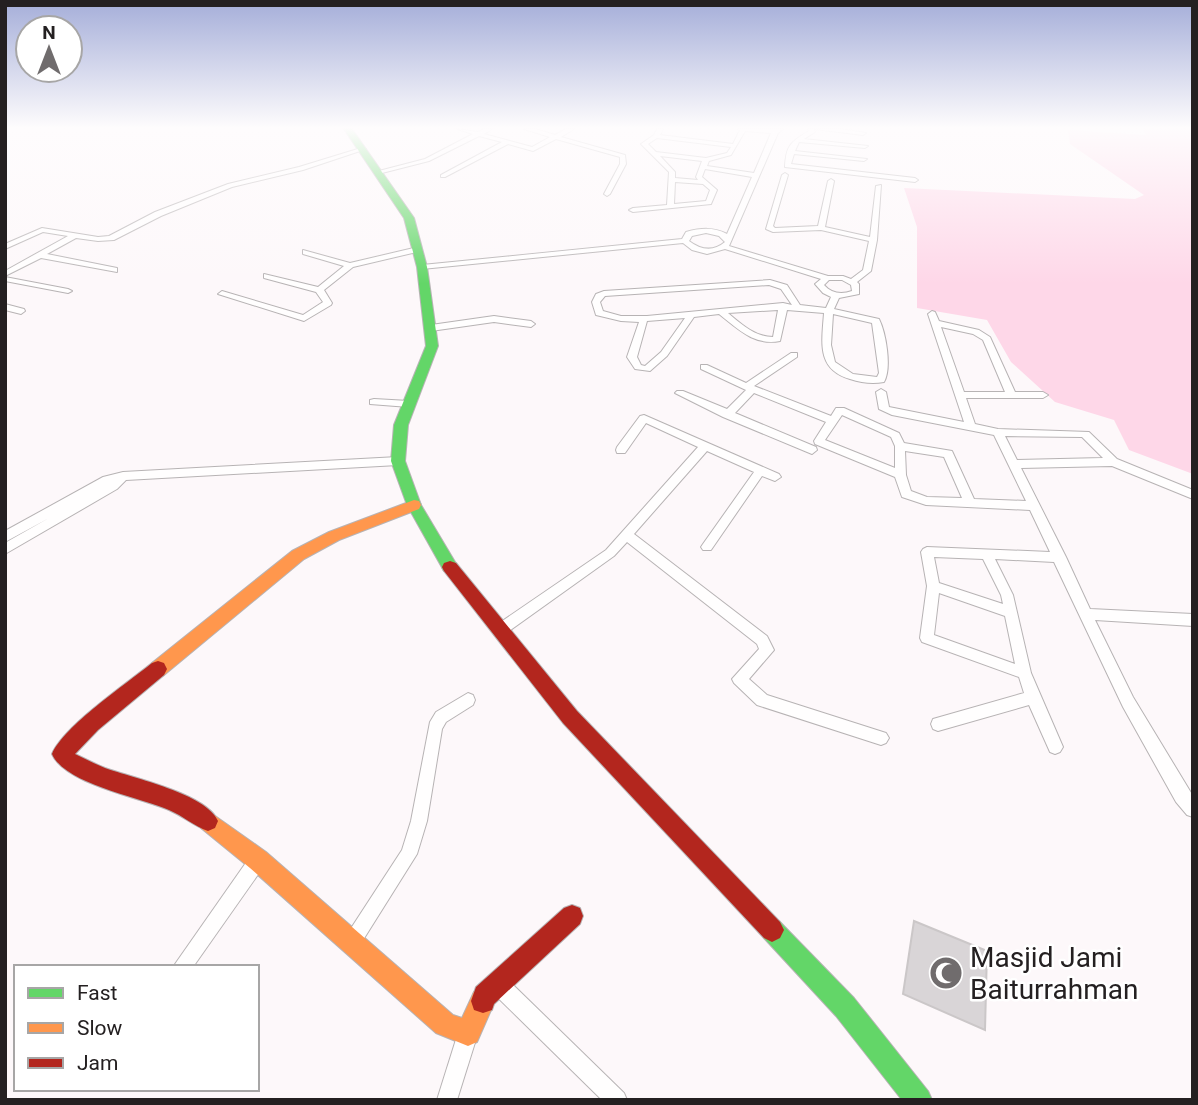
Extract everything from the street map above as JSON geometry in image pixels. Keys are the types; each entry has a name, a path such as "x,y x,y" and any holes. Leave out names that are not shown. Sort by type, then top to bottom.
{"main road":[{"path":"384,181 409,218 422,267 432,346 398,436 398,461 414,505 460,583 570,717 845,1007 919,1100"},
{"path":"414,505 334,536 298,555 171,657 64,749 65,759 100,776 151,792 199,814 258,860 435,1017 468,1033 485,996 572,916"}],"street":[{"path":"5,247 39,231 54,230 111,238 158,214 230,186 253,181"},
{"path":"607,194 614,181"},
{"path":"670,207 673,181"},
{"path":"633,210 709,203 714,190 702,182 681,181"},
{"path":"422,267 685,241 694,248 705,251 727,243 753,181"},
{"path":"783,181 769,227 774,230 821,228 873,240"},
{"path":"821,228 831,181"},
{"path":"851,282 867,271 878,186"},
{"path":"685,241 689,234 703,230 719,233 727,243 827,278 851,282 857,288 856,292 835,295 821,289 821,280 827,278"},
{"path":"5,276 76,235"},
{"path":"319,290 350,265 418,250"},
{"path":"306,252 350,265"},
{"path":"40,255 114,270"},
{"path":"5,276 68,291"},
{"path":"222,294 304,318 328,303 319,290 267,276"},
{"path":"796,305 784,287 770,282 604,295 597,298 598,313 615,318 796,305 829,311 876,321 884,373 881,380 846,375 831,362 828,355 829,311 835,295"},
{"path":"722,312 756,337 769,341 777,339 783,306"},
{"path":"5,307 21,311"},
{"path":"644,318 632,357 638,368 647,369 664,354 692,314"},
{"path":"430,328 494,319 531,324"},
{"path":"933,319 983,335 1011,394"},
{"path":"933,319 971,427"},
{"path":"727,415 749,388 794,355"},
{"path":"704,367 832,421"},
{"path":"881,392 884,409 971,427 998,432 1080,432 1091,437 1113,463"},
{"path":"680,393 813,449 900,475"},
{"path":"960,395 1043,395"},
{"path":"374,402 409,404"},
{"path":"813,449 840,410 895,436 900,446 900,475 906,495 926,501 1035,506"},
{"path":"621,450 643,418 775,477"},
{"path":"998,432 1128,702 1182,796 1193,809"},
{"path":"900,446 948,454 970,503"},
{"path":"500,630 610,553 704,447"},
{"path":"5,537 107,480 123,476 398,461"},
{"path":"1014,464 1113,463 1193,495"},
{"path":"707,547 760,471"},
{"path":"5,549 113,486 123,476"},
{"path":"626,535 762,640 767,649 764,656 739,678 762,700 881,738"},
{"path":"1024,673 927,638 933,586 927,552 1060,557"},
{"path":"987,555 1007,595 1024,673 1055,747"},
{"path":"933,586 1009,612"},
{"path":"1086,614 1193,620"},
{"path":"938,724 1033,697"},
{"path":"352,942 408,854 419,821 435,727 442,717 468,700"},
{"path":"183,965 258,860"},
{"path":"497,983 617,1100"},
{"path":"447,1100 468,1033"}],"shaded area":[{"path":"1123,181 1193,181 1193,474 1129,450 1114,420 1055,402 1011,362 987,320 917,308 917,227 904,188 1135,199 1144,195"}],"building":[{"name":"Masjid Jami Baiturrahman","path":"914,921 987,951 985,1030 903,994"}],"traffic: fast":[{"path":"383,181 409,218 422,267 432,346 401,425 398,461 414,505 450,567"},
{"path":"772,930 845,1007 919,1100"}],"traffic: slow":[{"path":"158,669 298,555 334,536 414,505"},
{"path":"208,821 258,860 445,1024 468,1033 483,1001"}],"traffic: jam":[{"path":"450,567 570,717 772,930"},
{"path":"158,669 91,724 62,754 65,759 91,772 170,800 208,821"},
{"path":"483,1001 485,996 572,916"}],"place":[{"name":"Masjid Jami Baiturrahman","path":"946,973"}]}
